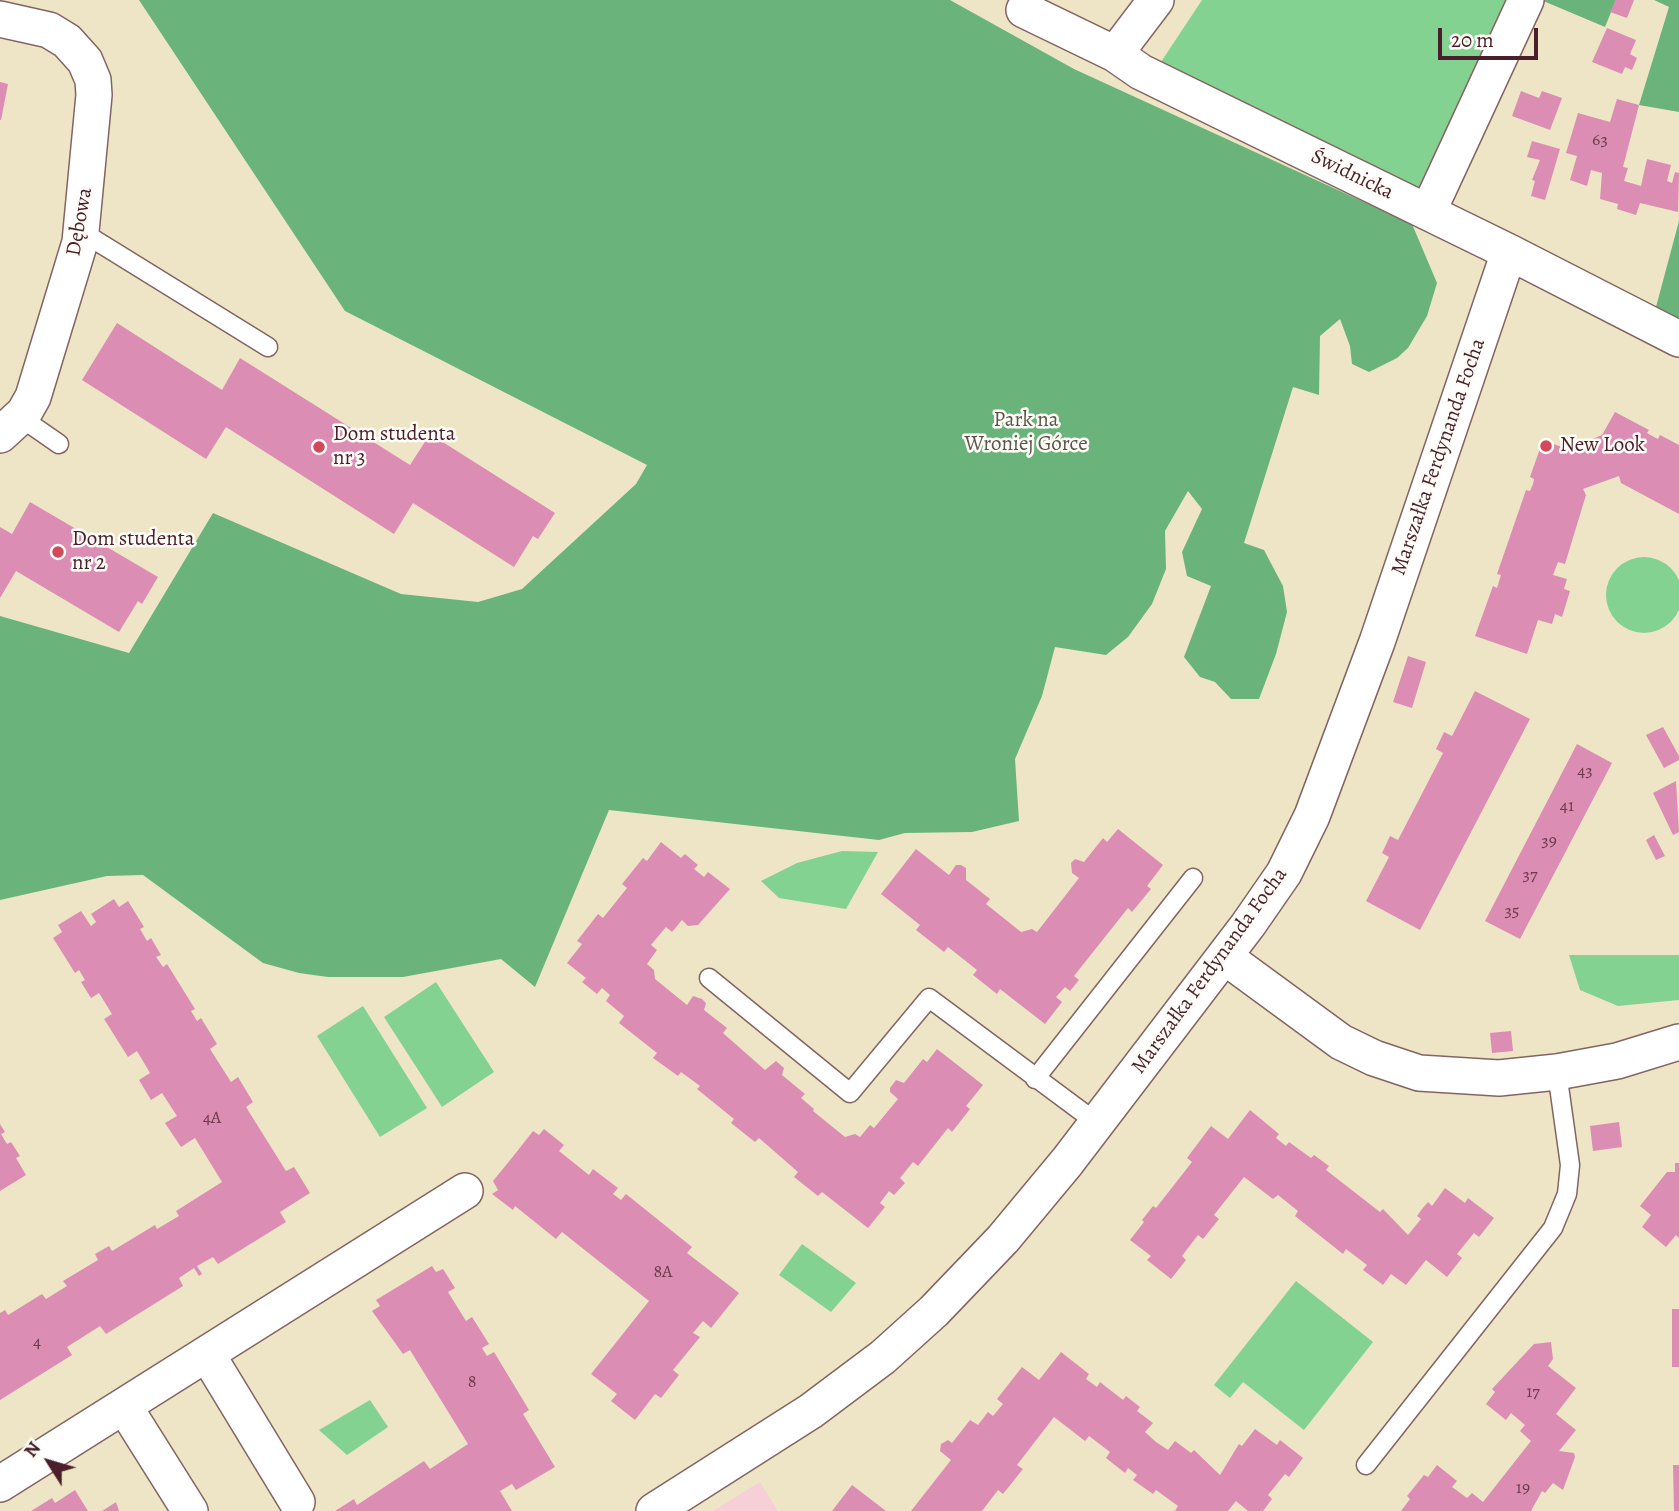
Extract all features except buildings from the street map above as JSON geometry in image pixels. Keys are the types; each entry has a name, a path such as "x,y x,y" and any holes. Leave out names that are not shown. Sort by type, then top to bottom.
{"street":[{"path":"1115,54 1156,0"},
{"path":"1428,212 1526,0"},
{"name":"Świdnicka","path":"1024,10 1115,54 1141,72 1509,252 1679,339"},
{"name":"Dębowa","path":"10,426 39,380 82,232 93,80 85,61 67,41 49,30 14,22"},
{"name":"Marszałka Ferdynanda Focha","path":"654,1511 811,1411 883,1357 934,1311 1003,1238 1097,1123 1224,957 1283,873 1312,816 1380,634 1509,252"},
{"path":"1224,957 1315,1026 1374,1058 1419,1073 1499,1078 1557,1072 1617,1061 1679,1042"},
{"path":"0,1485 465,1191"},
{"path":"207,1354 297,1502"},
{"path":"124,1406 190,1511"}],"lane":[{"path":"82,232 268,347"},
{"path":"10,426 59,444"},
{"path":"1035,1079 1194,878"},
{"path":"709,978 850,1093 929,998 1097,1123"},
{"path":"1366,1465 1553,1228 1567,1194 1570,1166 1557,1072"}],"shaded area":[{"path":"760,1482 778,1511 713,1511"}],"green space":[{"name":"Park na Wroniej Górce","path":"139,0 950,0 1074,69 1412,224 1437,283 1427,316 1408,348 1397,358 1369,372 1352,364 1350,346 1340,319 1320,336 1319,395 1293,387 1244,543 1264,550 1283,586 1287,612 1276,654 1259,699 1231,699 1215,682 1200,677 1184,657 1211,586 1187,576 1182,552 1202,509 1188,491 1165,531 1166,569 1152,604 1128,637 1106,655 1055,647 1042,696 1015,759 1019,821 972,832 905,833 879,840 609,810 535,987 501,959 403,977 328,977 299,973 263,963 143,875 107,876 0,900 0,616 129,653 213,513 401,594 478,602 522,589 636,484 647,465 345,311"},
{"path":"1202,0 1520,0 1428,193 1159,65"},
{"path":"1541,0 1616,0 1605,27"},
{"path":"1654,0 1679,0 1679,112 1639,105 1669,7"},
{"path":"1679,221 1679,319 1656,307"},
{"path":"1652,557 1665,563 1676,574 1682,587 1680,610 1665,627 1652,633 1636,633 1623,627 1608,610 1606,587 1612,574 1629,559"},
{"path":"842,851 878,852 846,909 779,898 761,881 797,863"},
{"path":"1569,955 1679,955 1679,1000 1618,1006 1580,990"},
{"path":"436,982 494,1072 442,1107 384,1017"},
{"path":"363,1006 427,1108 380,1137 317,1036"},
{"path":"802,1244 856,1283 831,1312 779,1275"},
{"path":"1296,1281 1373,1342 1304,1430 1243,1382 1230,1398 1214,1385"},
{"path":"370,1400 388,1427 347,1455 319,1430"}],"place":[{"name":"New Look","path":"1546,446"},
{"name":"Dom studenta nr 3","path":"319,447"},
{"name":"Dom studenta nr 2","path":"58,552"}]}
